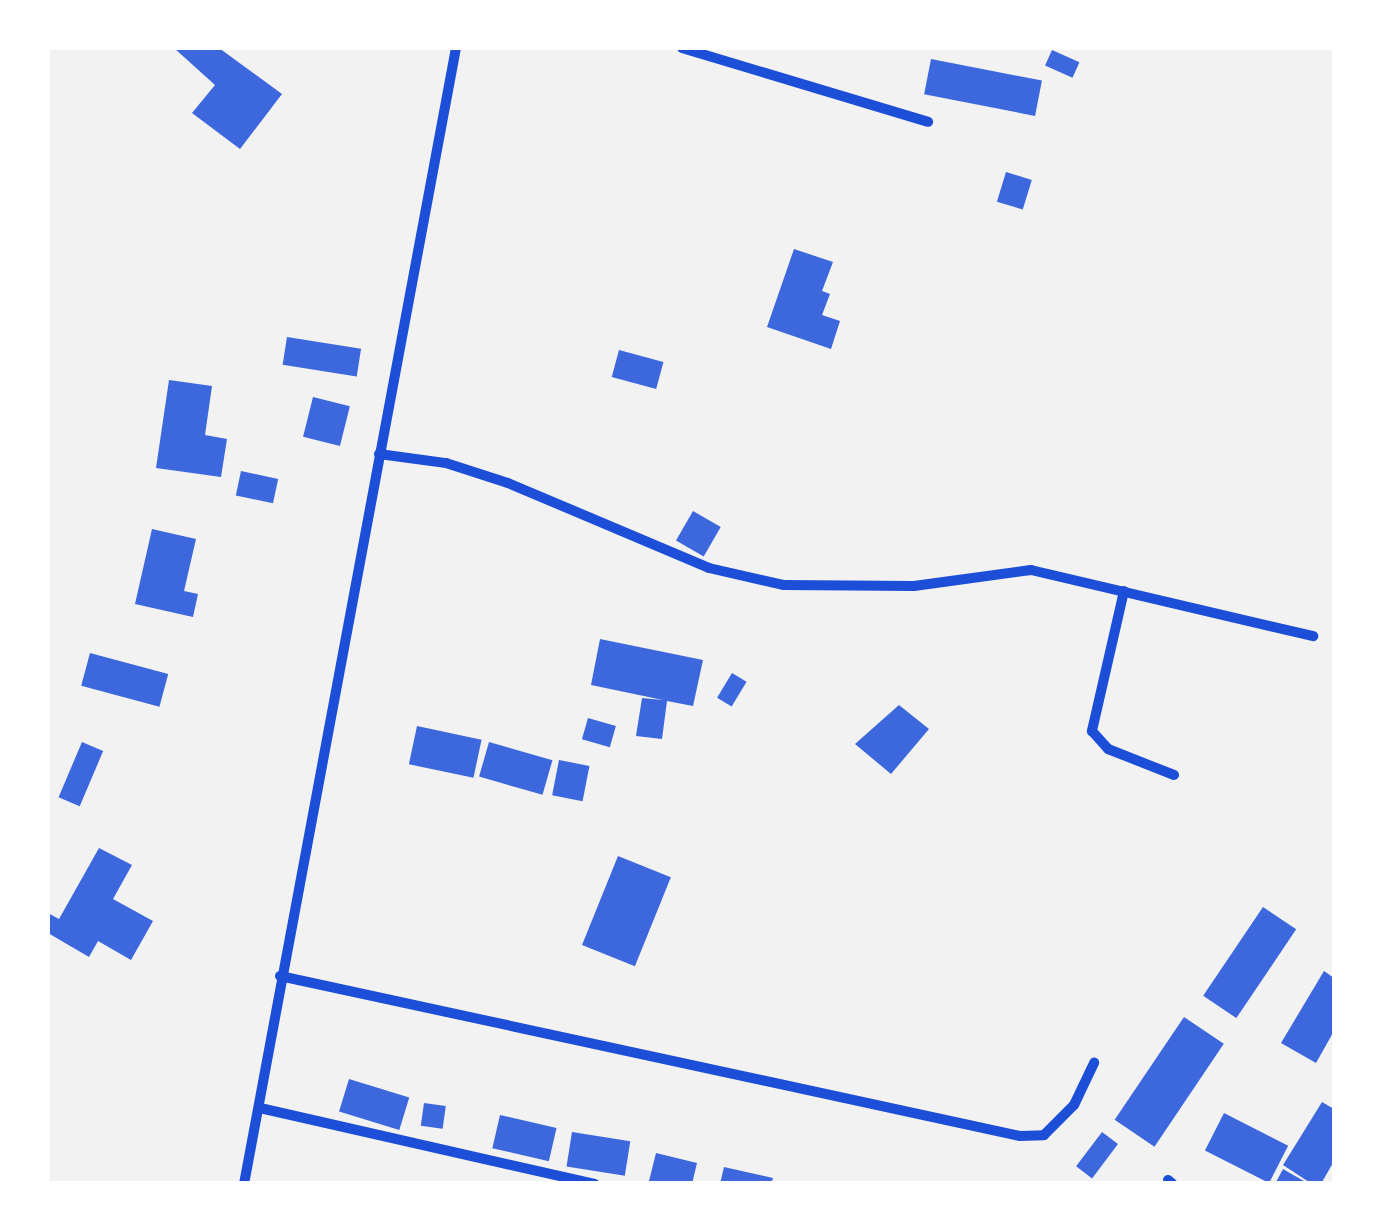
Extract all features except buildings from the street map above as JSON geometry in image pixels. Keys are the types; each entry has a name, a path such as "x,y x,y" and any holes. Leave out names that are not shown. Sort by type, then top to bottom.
{"street":[{"path":"244,1184 456,48"},
{"path":"682,48 928,122"},
{"path":"380,454 446,463 508,482 709,568 783,585 914,586 1032,570 1314,636"},
{"path":"1124,591 1092,731 1108,749 1174,775"},
{"path":"280,976 1020,1136 1044,1135 1074,1105 1094,1063"},
{"path":"260,1108 594,1184"}]}
